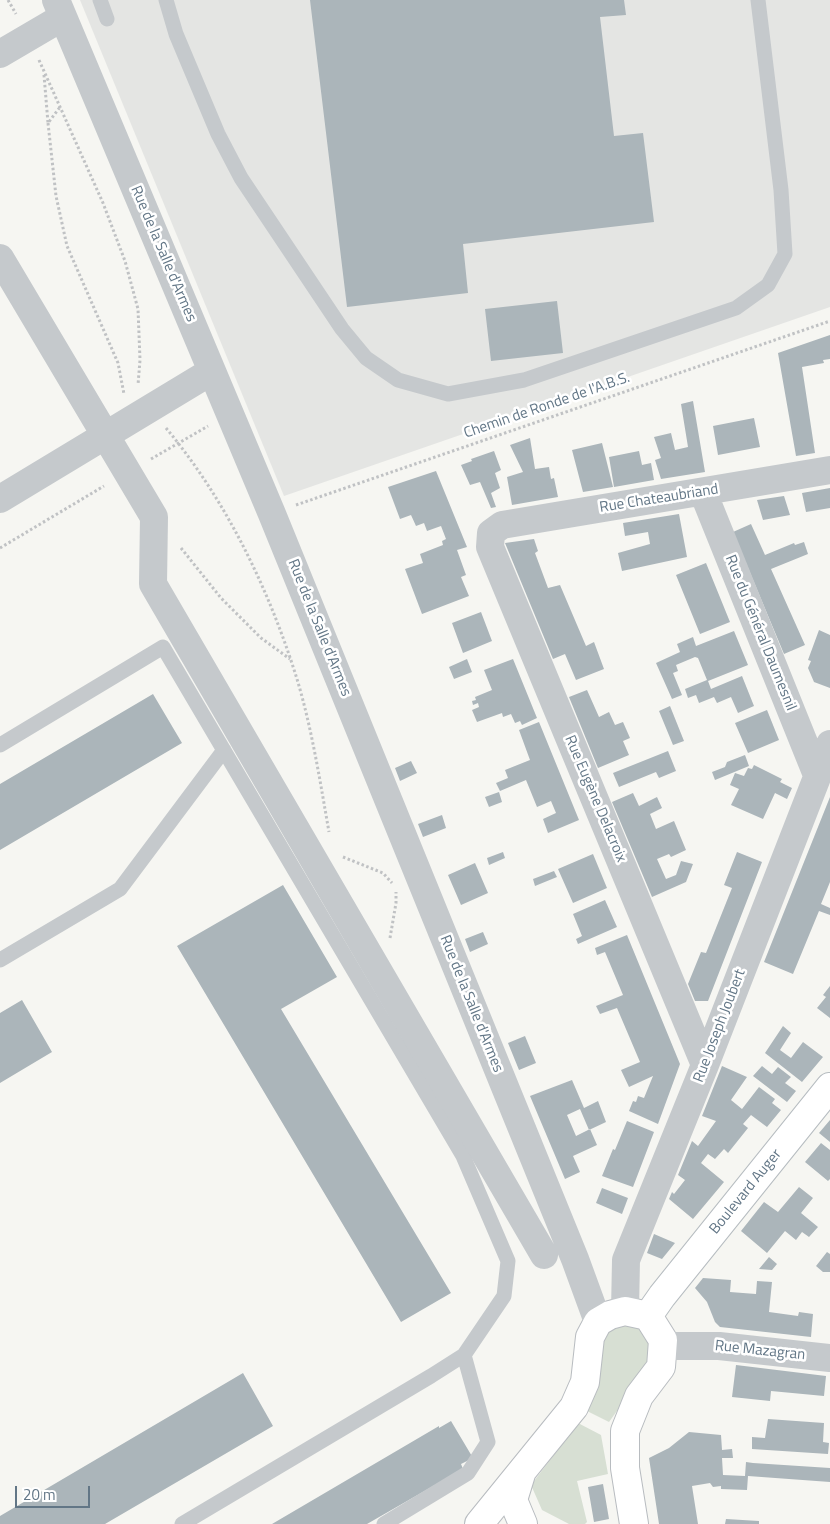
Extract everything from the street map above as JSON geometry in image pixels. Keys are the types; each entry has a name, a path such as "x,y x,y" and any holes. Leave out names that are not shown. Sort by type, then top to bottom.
{"main road":[{"name":"Boulevard Auger","path":"645,1308 830,1088"},
{"path":"479,1524 574,1407 585,1382 590,1337 598,1322 610,1315 645,1308 663,1340 663,1346 661,1367 640,1396 625,1431 625,1468 634,1524"},
{"path":"522,1470 513,1500 523,1524"}],"street":[{"path":"0,54 28,37 60,8"},
{"name":"Rue de la Salle d'Armes","path":"60,8 272,514 575,1259 598,1322"},
{"path":"0,258 154,517 153,584 544,1255"},
{"path":"0,499 212,371"},
{"name":"Rue Chateaubriand","path":"491,533 502,525 830,470"},
{"name":"Rue du Général Daumesnil","path":"703,492 818,775"},
{"name":"Rue Eugène Delacroix","path":"491,533 490,547 705,1065"},
{"name":"Rue Joseph Joubert","path":"645,1308 626,1260 705,1065 830,744"},
{"name":"Rue Mazagran","path":"663,1346 719,1346 830,1358"}],"lane":[{"path":"100,0 107,19"},
{"path":"166,0 180,43 218,134 241,178 342,329 366,358 398,380 448,394 524,380 717,315 736,308 768,285 785,254 781,190 758,0"},
{"path":"0,745 163,646 463,1156 508,1261 504,1296 464,1355 182,1524"},
{"path":"0,960 120,889 224,750"},
{"path":"384,1524 468,1473 488,1442 464,1355"}],"path":[{"path":"8,0 44,72 102,203 125,261 138,309 140,360 137,395 140,415"},
{"path":"44,72 56,196 68,246 140,415 178,443 213,495 238,537 260,581 297,681 315,752 330,834"},
{"path":"48,123 60,108"},
{"name":"Chemin de Ronde de l'A.B.S.","path":"272,514 830,321"},
{"path":"154,517 185,552 221,598 261,638 290,659"},
{"path":"341,856 383,873 395,886 396,903 383,978"}],"shaded area":[{"path":"80,0 830,0 830,307 284,496"},
{"path":"637,1323 648,1333 653,1354 632,1390 609,1422 585,1410 592,1401 595,1389 597,1351 600,1340 607,1331 618,1325"},
{"path":"578,1423 601,1435 608,1474 577,1481 587,1522 585,1524 569,1524 542,1510 531,1485"}],"building":[{"path":"310,0 624,0 626,15 600,17 614,136 643,133 654,222 463,244 468,293 347,307"},
{"path":"557,301 563,353 491,361 485,309"},
{"path":"830,335 830,359 823,360 824,363 802,367 815,453 796,456 778,353"},
{"path":"693,401 705,472 661,479 655,460 661,458 654,437 671,433 675,450 688,447 681,404"},
{"path":"754,418 760,447 718,455 713,426"},
{"path":"530,438 535,469 549,467 551,479 554,478 558,497 512,505 507,477 523,472 510,445"},
{"path":"602,443 613,487 583,492 572,450"},
{"path":"494,451 501,470 495,473 500,488 491,493 496,507 491,508 480,482 470,485 461,465 472,461 471,459"},
{"path":"639,451 642,465 651,463 654,480 614,487 609,457"},
{"path":"436,471 467,547 457,550 466,575 461,577 469,596 422,614 405,569 423,563 420,554 443,545 442,541 446,539 441,526 427,531 424,523 416,526 411,515 400,519 388,487"},
{"path":"830,488 830,508 806,512 802,493"},
{"path":"784,496 790,515 763,520 757,500"},
{"path":"679,514 687,557 622,571 618,553 650,544 648,532 625,536 623,523"},
{"path":"751,524 765,555 794,543 795,545 804,542 808,554 771,569 805,645 784,654 733,532"},
{"path":"534,539 538,551 535,553 548,588 560,585 586,646 594,642 604,669 576,680 565,654 553,659 505,543"},
{"path":"706,563 730,622 700,634 676,575"},
{"path":"481,612 492,641 463,653 452,623"},
{"path":"819,630 830,635 830,688 814,682 808,668 811,661 808,660"},
{"path":"734,631 748,665 708,681 711,689 742,676 754,706 738,713 731,697 717,703 714,697 699,703 696,695 688,698 685,689 707,680 698,658 695,657 676,665 678,671 673,673 682,695 672,699 656,663 680,652 677,644 693,637 696,646"},
{"path":"467,659 472,672 454,679 449,667"},
{"path":"513,659 537,718 522,725 520,721 515,723 511,714 503,717 502,713 477,722 472,710 479,707 478,703 473,705 472,701 476,700 475,697 492,690 484,670"},
{"path":"587,690 599,717 609,712 615,725 623,722 630,738 623,741 629,755 598,768 569,697"},
{"path":"153,694 182,743 0,850 0,784"},
{"path":"670,706 684,741 673,745 659,711"},
{"path":"767,710 779,740 748,753 735,723"},
{"path":"539,722 579,820 548,833 543,819 556,813 551,801 537,807 526,780 500,791 496,783 508,778 505,770 530,760 519,730"},
{"path":"668,751 676,771 659,778 656,772 619,787 613,773"},
{"path":"745,755 749,766 715,780 712,772 725,767 727,762"},
{"path":"411,761 417,773 400,781 395,768"},
{"path":"754,765 782,779 780,782 792,788 787,799 775,793 763,819 731,805 739,789 730,785 735,773 744,776 748,768 752,769"},
{"path":"499,792 502,802 489,807 485,797"},
{"path":"633,793 639,806 657,797 662,808 650,814 656,829 674,821 686,850 671,857 669,854 657,859 666,879 676,875 681,861 693,864 686,882 652,897 612,802"},
{"path":"830,797 830,882 821,904 830,908 830,915 819,911 793,974 764,962"},
{"path":"442,815 446,828 423,837 418,824"},
{"path":"503,852 505,858 489,865 487,858"},
{"path":"737,852 762,862 708,1001 695,1001 688,984 701,952 706,953 732,888 724,885"},
{"path":"593,854 607,888 573,903 558,869"},
{"path":"475,863 488,893 461,905 448,875"},
{"path":"554,871 557,877 535,886 533,879"},
{"path":"283,885 337,977 281,1009 451,1293 401,1322 177,946"},
{"path":"605,900 617,927 578,944 576,939 582,936 573,914"},
{"path":"483,932 488,944 470,952 465,939"},
{"path":"627,935 680,1064 658,1124 629,1111 633,1101 636,1102 638,1096 644,1098 653,1076 629,1087 621,1070 640,1062 617,1008 600,1014 596,1006 623,995 605,952 597,955 595,948"},
{"path":"830,986 830,1018 817,1008 826,997 823,995"},
{"path":"22,1000 52,1052 0,1083 0,1013"},
{"path":"783,1026 791,1033 780,1050 791,1058 803,1042 823,1057 802,1082 765,1053"},
{"path":"525,1036 536,1063 519,1070 508,1043"},
{"path":"722,1066 747,1077 731,1100 742,1109 759,1087 775,1099 772,1103 781,1110 767,1127 751,1115 743,1124 748,1128 728,1153 724,1149 715,1159 708,1154 701,1163 724,1182 693,1219 669,1199 672,1192 674,1194 685,1180 678,1175 692,1141 698,1146 716,1121 702,1116"},
{"path":"762,1066 772,1074 778,1067 791,1077 785,1083 796,1091 787,1102 753,1076"},
{"path":"572,1080 584,1108 598,1101 606,1122 590,1129 597,1145 573,1156 580,1172 565,1179 530,1096","holes":["580,1109 589,1130 576,1136 567,1115"]},
{"path":"830,1120 830,1142 819,1133"},
{"path":"627,1121 654,1132 633,1187 602,1176"},
{"path":"821,1143 830,1150 830,1179 828,1181 805,1162"},
{"path":"799,1187 813,1198 801,1213 818,1227 809,1237 802,1232 796,1240 785,1231 767,1253 741,1231 764,1202 778,1212"},
{"path":"602,1188 628,1198 622,1214 596,1203"},
{"path":"654,1234 675,1243 662,1259 647,1253"},
{"path":"827,1252 830,1254 830,1272 823,1272 816,1266"},
{"path":"769,1257 777,1264 772,1270 759,1269"},
{"path":"703,1278 731,1280 730,1292 756,1294 757,1281 772,1282 769,1312 798,1316 799,1312 813,1314 811,1337 720,1327 715,1322 707,1302 695,1288"},
{"path":"736,1365 826,1376 824,1396 771,1391 770,1401 732,1397"},
{"path":"243,1373 273,1426 105,1524 0,1524 0,1516"},
{"path":"768,1419 824,1423 823,1442 829,1443 828,1454 752,1449 752,1437 765,1438"},
{"path":"451,1421 473,1458 461,1464 463,1469 367,1524 272,1524 439,1426 439,1428"},
{"path":"689,1432 721,1435 722,1450 732,1449 733,1458 722,1458 723,1475 745,1476 746,1462 830,1468 830,1482 748,1476 747,1490 721,1489 721,1486 713,1487 710,1483 692,1486 698,1524 659,1524 649,1458 669,1448"},
{"path":"603,1484 609,1519 594,1522 588,1487"},
{"path":"726,1519 759,1521 759,1524 725,1524"}]}
